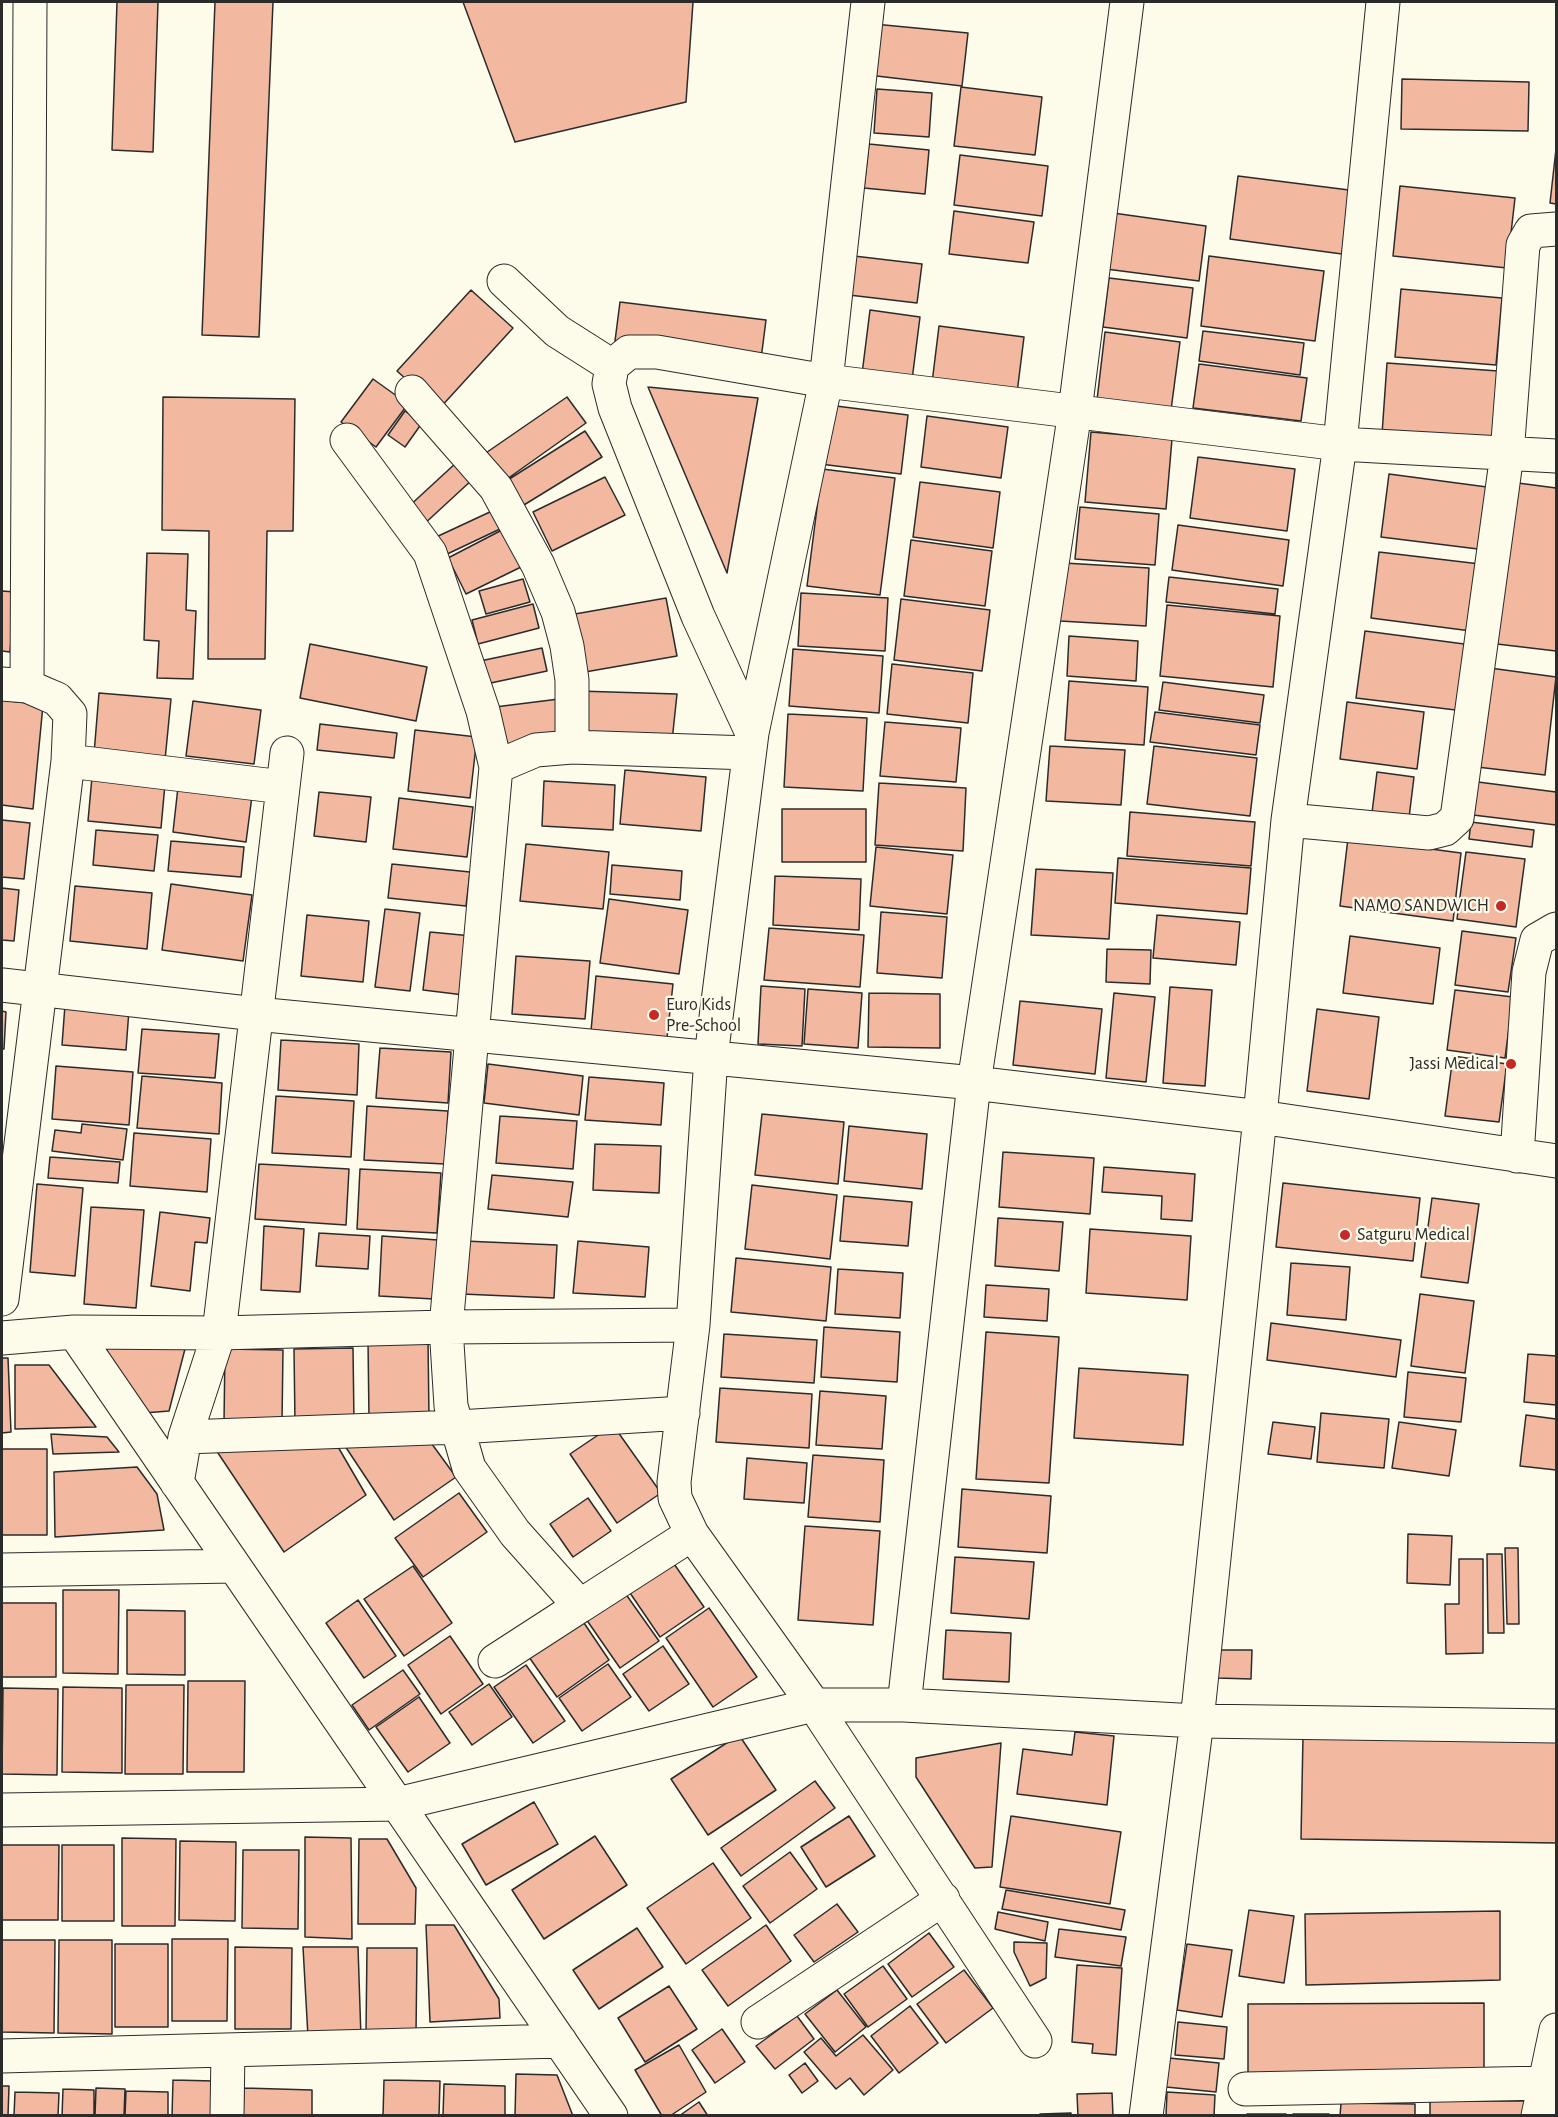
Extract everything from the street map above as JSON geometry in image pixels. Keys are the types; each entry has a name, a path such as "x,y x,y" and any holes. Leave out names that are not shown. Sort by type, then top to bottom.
{"street":[{"path":"2,1299 68,761 70,714 57,699 14,685 30,2"},
{"path":"868,2 826,381 751,743 711,1057 693,1325 674,1482 675,1498 692,1534 814,1706 1035,2041"},
{"path":"904,1706 974,1083 1075,411 1127,2"},
{"path":"1146,2115 1197,1721 1260,1117 1288,820 1340,444 1383,2"},
{"path":"1288,820 1429,833 1445,829 1457,818 1507,454 1523,245 1531,231 1557,229"},
{"path":"504,281 556,331 612,366"},
{"path":"751,743 615,408 609,384 612,366 629,352 657,352 826,381 1340,444 1557,456"},
{"path":"412,392 496,488 538,565 558,612 567,646 572,681 572,747"},
{"path":"347,440 430,553 483,711 496,766 446,1327 451,1406 459,1427 469,1468 515,1533 580,1606"},
{"path":"496,766 536,750 572,747 751,743"},
{"path":"177,1483 185,1437 219,1333 287,753"},
{"path":"68,761 283,787"},
{"path":"1517,1156 1529,972 1537,940 1557,929"},
{"path":"2,985 256,1014 473,1033 974,1083 1260,1117 1557,1161"},
{"path":"2,1338 74,1332 219,1333 446,1327 693,1325"},
{"path":"74,1332 611,2115"},
{"path":"185,1437 459,1427 683,1413"},
{"path":"495,1661 692,1534"},
{"path":"2,1570 234,1566"},
{"path":"2,1810 397,1804 814,1706 904,1706 1197,1721 1557,1726"},
{"path":"758,2022 943,1899"},
{"path":"1538,2115 1557,2030"},
{"path":"2,2056 560,2041"},
{"path":"227,2115 228,2050"},
{"path":"1245,2089 1545,2083"}],"building":[{"path":"117,2 158,2 153,152 112,150"},
{"path":"215,2 273,2 259,337 202,335"},
{"path":"463,2 693,2 686,102 515,142"},
{"path":"874,24 968,33 962,86 868,75"},
{"path":"1402,79 1529,82 1528,131 1401,129"},
{"path":"961,87 1042,97 1035,155 954,146"},
{"path":"877,89 932,93 929,137 874,133"},
{"path":"869,144 929,150 925,194 864,188"},
{"path":"1556,149 1556,204 1550,203"},
{"path":"960,155 1048,166 1042,216 954,205"},
{"path":"1238,176 1349,190 1342,254 1230,239"},
{"path":"1400,186 1515,198 1507,268 1393,256"},
{"path":"954,211 1034,222 1028,263 949,254"},
{"path":"1113,213 1206,226 1199,281 1106,269"},
{"path":"854,256 922,264 917,303 849,295"},
{"path":"1209,256 1324,271 1315,341 1201,326"},
{"path":"1109,278 1193,288 1187,338 1103,327"},
{"path":"1401,289 1502,298 1496,365 1395,357"},
{"path":"471,290 513,328 439,409 397,371"},
{"path":"620,302 766,320 761,359 615,341"},
{"path":"870,310 920,317 912,380 862,374"},
{"path":"939,326 1024,337 1017,393 932,383"},
{"path":"1203,331 1304,343 1300,375 1199,361"},
{"path":"1105,332 1180,342 1171,410 1097,400"},
{"path":"1387,363 1498,371 1493,442 1382,434"},
{"path":"1199,364 1307,378 1301,421 1193,408"},
{"path":"373,379 408,404 376,447 341,422"},
{"path":"648,387 758,398 727,573"},
{"path":"163,397 295,399 293,531 267,531 265,659 208,659 209,531 162,530"},
{"path":"567,397 586,423 500,484 480,457"},
{"path":"828,405 908,415 901,474 820,464"},
{"path":"405,411 422,423 405,447 388,435"},
{"path":"927,416 1008,427 1001,478 921,467"},
{"path":"585,431 602,457 519,508 503,483"},
{"path":"1091,432 1172,439 1166,509 1085,502"},
{"path":"1198,457 1295,469 1287,531 1190,518"},
{"path":"457,462 473,479 422,526 406,509"},
{"path":"822,469 895,478 880,595 807,586"},
{"path":"1389,474 1487,487 1478,549 1381,537"},
{"path":"605,477 625,515 552,551 533,512"},
{"path":"920,482 1000,492 993,548 913,537"},
{"path":"1518,483 1556,488 1556,651 1497,644"},
{"path":"1080,507 1159,514 1155,565 1075,559"},
{"path":"492,511 500,529 443,556 434,538"},
{"path":"1178,525 1289,540 1283,586 1172,570"},
{"path":"502,530 521,567 466,594 448,558"},
{"path":"911,540 992,551 985,606 904,596"},
{"path":"1379,552 1480,564 1471,631 1371,618"},
{"path":"147,553 188,554 186,610 196,611 193,679 157,678 159,641 144,640"},
{"path":"1064,563 1149,568 1146,626 1060,621"},
{"path":"1169,577 1278,589 1275,614 1166,602"},
{"path":"523,579 530,602 486,614 479,591"},
{"path":"2,591 15,592 10,652 2,651"},
{"path":"801,593 888,598 885,651 798,646"},
{"path":"666,598 677,656 585,672 575,614"},
{"path":"901,599 990,610 982,671 894,660"},
{"path":"533,604 539,628 478,644 472,620"},
{"path":"1167,605 1280,616 1273,687 1160,676"},
{"path":"1365,631 1472,645 1464,711 1356,698"},
{"path":"1069,636 1138,641 1136,681 1067,676"},
{"path":"310,644 427,667 416,721 300,698"},
{"path":"542,648 547,671 486,684 480,661"},
{"path":"793,649 883,656 879,713 789,706"},
{"path":"892,664 973,673 968,723 887,714"},
{"path":"1490,668 1556,677 1545,775 1477,767"},
{"path":"1069,681 1148,687 1144,745 1065,740"},
{"path":"1163,682 1264,695 1260,723 1159,710"},
{"path":"578,691 677,694 672,741 579,734"},
{"path":"99,693 171,699 165,760 94,754"},
{"path":"559,699 565,743 501,751 495,707"},
{"path":"2,700 43,705 33,809 2,805"},
{"path":"193,701 261,710 254,764 186,756"},
{"path":"1347,702 1424,712 1417,769 1340,759"},
{"path":"1155,712 1260,725 1256,755 1150,742"},
{"path":"788,714 867,718 863,791 784,787"},
{"path":"885,722 961,728 956,782 880,776"},
{"path":"320,724 397,733 394,758 317,750"},
{"path":"415,730 477,737 470,798 408,791"},
{"path":"1050,746 1125,750 1121,805 1046,801"},
{"path":"1154,746 1257,758 1250,816 1147,804"},
{"path":"625,770 706,777 701,831 620,824"},
{"path":"1377,772 1414,777 1408,826 1371,821"},
{"path":"92,777 165,784 161,828 88,821"},
{"path":"544,781 615,785 613,830 542,826"},
{"path":"1478,782 1556,792 1556,825 1473,815"},
{"path":"879,783 966,788 963,851 875,845"},
{"path":"178,787 252,796 246,842 173,832"},
{"path":"319,792 371,797 366,842 314,836"},
{"path":"399,798 473,807 467,857 393,849"},
{"path":"782,809 866,809 866,862 782,862"},
{"path":"1130,812 1255,822 1251,866 1127,856"},
{"path":"2,820 30,823 24,879 2,877"},
{"path":"1471,822 1534,830 1532,847 1469,839"},
{"path":"96,830 158,835 154,871 93,865"},
{"path":"1348,838 1461,853 1453,921 1340,906"},
{"path":"171,841 244,847 241,877 168,871"},
{"path":"526,844 609,852 603,909 520,901"},
{"path":"876,847 953,855 947,914 870,906"},
{"path":"1466,852 1525,859 1516,927 1457,919"},
{"path":"1118,858 1251,868 1247,914 1115,903"},
{"path":"392,864 470,872 466,906 388,898"},
{"path":"612,865 682,871 680,900 610,894"},
{"path":"1036,869 1113,873 1109,939 1031,935"},
{"path":"775,876 861,879 859,930 773,925"},
{"path":"171,884 252,895 243,961 162,950"},
{"path":"75,886 152,893 147,949 70,941"},
{"path":"2,888 19,890 14,941 2,940"},
{"path":"609,899 688,910 679,974 600,963"},
{"path":"385,909 420,913 410,991 375,987"},
{"path":"881,912 947,917 942,978 877,973"},
{"path":"307,915 369,921 363,982 301,976"},
{"path":"1157,915 1240,922 1236,965 1153,958"},
{"path":"769,928 864,935 860,987 764,980"},
{"path":"1462,931 1516,938 1508,992 1455,985"},
{"path":"430,932 472,936 464,995 423,990"},
{"path":"1350,936 1440,948 1433,1004 1343,993"},
{"path":"1107,949 1151,950 1150,984 1106,982"},
{"path":"516,956 590,961 585,1019 512,1014"},
{"path":"596,976 673,984 667,1038 591,1031"},
{"path":"761,986 805,989 802,1046 758,1044"},
{"path":"1170,987 1212,990 1205,1086 1163,1083"},
{"path":"808,989 862,993 858,1048 804,1044"},
{"path":"1455,990 1513,997 1505,1058 1447,1050"},
{"path":"869,993 940,994 940,1048 868,1047"},
{"path":"1114,993 1155,997 1146,1082 1106,1078"},
{"path":"1020,1001 1102,1009 1095,1074 1013,1065"},
{"path":"65,1005 129,1010 126,1050 62,1045"},
{"path":"1317,1009 1379,1017 1369,1099 1307,1091"},
{"path":"2,1011 6,1012 4,1049 2,1049"},
{"path":"142,1029 219,1034 215,1078 138,1073"},
{"path":"281,1040 359,1044 357,1095 278,1090"},
{"path":"380,1048 451,1052 448,1103 376,1098"},
{"path":"1453,1056 1507,1064 1499,1122 1445,1116"},
{"path":"488,1064 583,1076 579,1115 484,1103"},
{"path":"56,1066 133,1072 129,1125 52,1119"},
{"path":"142,1076 222,1083 219,1134 137,1128"},
{"path":"589,1077 664,1083 661,1125 585,1120"},
{"path":"276,1096 354,1101 351,1157 272,1153"},
{"path":"367,1106 448,1111 445,1164 364,1160"},
{"path":"762,1114 844,1122 838,1184 755,1175"},
{"path":"500,1116 577,1121 573,1169 496,1163"},
{"path":"82,1124 127,1129 123,1160 52,1151 55,1130 81,1133"},
{"path":"849,1126 927,1134 922,1189 844,1181"},
{"path":"134,1133 211,1139 207,1192 130,1186"},
{"path":"595,1144 661,1146 659,1193 593,1190"},
{"path":"1003,1152 1094,1158 1090,1214 999,1207"},
{"path":"50,1157 120,1162 118,1183 48,1178"},
{"path":"259,1164 349,1169 346,1225 255,1219"},
{"path":"1104,1167 1195,1174 1192,1221 1161,1219 1162,1196 1102,1192"},
{"path":"360,1169 441,1173 437,1233 357,1229"},
{"path":"492,1175 573,1182 568,1217 488,1209"},
{"path":"1283,1183 1420,1198 1413,1261 1276,1247"},
{"path":"37,1184 83,1188 75,1276 30,1272"},
{"path":"752,1185 837,1195 830,1259 745,1249"},
{"path":"844,1196 912,1202 908,1246 840,1241"},
{"path":"1432,1198 1479,1204 1468,1283 1421,1277"},
{"path":"91,1207 144,1210 136,1308 84,1304"},
{"path":"160,1212 210,1218 207,1243 195,1242 190,1291 151,1286"},
{"path":"998,1218 1063,1222 1059,1271 995,1266"},
{"path":"264,1226 304,1229 300,1292 261,1290"},
{"path":"1090,1229 1191,1236 1187,1300 1086,1293"},
{"path":"319,1233 370,1236 368,1269 316,1266"},
{"path":"382,1236 438,1240 434,1299 379,1296"},
{"path":"464,1241 557,1245 554,1298 462,1294"},
{"path":"578,1241 649,1247 645,1297 573,1293"},
{"path":"736,1258 831,1267 826,1321 731,1312"},
{"path":"1291,1263 1350,1267 1346,1320 1287,1315"},
{"path":"838,1269 903,1273 900,1318 835,1314"},
{"path":"986,1285 1049,1289 1047,1321 984,1317"},
{"path":"1420,1294 1474,1301 1465,1373 1411,1366"},
{"path":"1271,1323 1401,1340 1396,1377 1267,1360"},
{"path":"824,1327 900,1332 897,1382 821,1377"},
{"path":"986,1332 1059,1337 1049,1483 976,1479"},
{"path":"724,1334 817,1340 814,1383 721,1377"},
{"path":"428,1340 429,1418 369,1419 368,1341"},
{"path":"186,1345 169,1411 144,1413 105,1348"},
{"path":"353,1348 354,1423 295,1424 294,1349"},
{"path":"225,1349 283,1350 282,1423 224,1423"},
{"path":"1528,1354 1556,1356 1556,1405 1524,1402"},
{"path":"2,1358 8,1358 11,1432 2,1433"},
{"path":"15,1365 49,1365 96,1427 15,1429"},
{"path":"1079,1368 1188,1375 1183,1445 1074,1438"},
{"path":"1408,1372 1466,1378 1461,1422 1404,1417"},
{"path":"720,1388 812,1394 809,1448 716,1442"},
{"path":"820,1391 886,1396 882,1449 816,1445"},
{"path":"1321,1413 1389,1419 1384,1468 1317,1462"},
{"path":"1526,1415 1556,1419 1556,1470 1520,1466"},
{"path":"1273,1422 1315,1427 1311,1459 1268,1454"},
{"path":"1399,1422 1456,1430 1449,1476 1392,1468"},
{"path":"613,1425 661,1493 617,1523 570,1454"},
{"path":"51,1434 107,1437 119,1452 53,1454"},
{"path":"334,1440 366,1495 284,1552 216,1450"},
{"path":"429,1440 456,1477 394,1520 345,1446"},
{"path":"2,1449 47,1449 47,1535 2,1535"},
{"path":"813,1455 884,1460 880,1522 808,1517"},
{"path":"747,1458 807,1463 804,1503 744,1499"},
{"path":"137,1467 157,1494 164,1530 55,1537 54,1472"},
{"path":"962,1489 1051,1496 1047,1553 958,1547"},
{"path":"459,1493 487,1532 423,1577 395,1538"},
{"path":"588,1498 611,1531 573,1557 550,1524"},
{"path":"805,1526 880,1531 873,1625 798,1620"},
{"path":"1408,1534 1452,1536 1450,1585 1407,1583"},
{"path":"1505,1548 1518,1548 1519,1624 1507,1624"},
{"path":"1487,1554 1502,1554 1504,1633 1488,1633"},
{"path":"955,1557 1034,1562 1029,1619 951,1613"},
{"path":"1459,1559 1483,1559 1483,1653 1446,1654 1445,1604 1459,1604"},
{"path":"672,1561 704,1607 660,1637 628,1590"},
{"path":"413,1566 452,1623 404,1656 364,1599"},
{"path":"63,1590 119,1590 118,1674 63,1673"},
{"path":"625,1593 659,1641 620,1668 586,1619"},
{"path":"358,1600 396,1656 364,1678 326,1623"},
{"path":"2,1603 56,1603 56,1677 2,1677"},
{"path":"709,1608 757,1677 713,1707 666,1638"},
{"path":"127,1610 185,1611 185,1675 127,1674"},
{"path":"582,1620 609,1660 557,1697 529,1657"},
{"path":"946,1630 1011,1633 1009,1682 943,1679"},
{"path":"450,1636 483,1684 441,1714 408,1665"},
{"path":"663,1646 689,1684 649,1711 623,1674"},
{"path":"1218,1650 1252,1650 1251,1679 1217,1678"},
{"path":"608,1664 631,1697 582,1731 559,1698"},
{"path":"526,1665 565,1721 533,1743 494,1687"},
{"path":"403,1670 420,1694 369,1730 352,1705"},
{"path":"188,1681 245,1681 244,1772 187,1772"},
{"path":"489,1684 512,1717 472,1745 449,1712"},
{"path":"126,1685 184,1685 183,1774 125,1774"},
{"path":"63,1687 122,1688 122,1773 62,1772"},
{"path":"3,1688 58,1689 57,1775 2,1774"},
{"path":"419,1697 450,1743 408,1772 376,1727"},
{"path":"1075,1732 1114,1736 1107,1805 1017,1794 1023,1749 1072,1755"},
{"path":"739,1735 776,1790 708,1835 671,1779"},
{"path":"1303,1736 1556,1740 1556,1843 1301,1839"},
{"path":"1001,1743 992,1867 975,1868 916,1777 916,1758"},
{"path":"815,1781 835,1808 741,1876 721,1848"},
{"path":"534,1802 558,1844 486,1885 462,1844"},
{"path":"849,1816 875,1856 826,1887 801,1847"},
{"path":"1011,1816 1121,1832 1110,1904 1000,1887"},
{"path":"595,1836 627,1885 544,1939 512,1890"},
{"path":"305,1837 351,1838 352,1939 305,1937"},
{"path":"122,1838 176,1839 175,1926 122,1926"},
{"path":"359,1839 387,1839 416,1888 415,1924 358,1924"},
{"path":"180,1841 236,1842 235,1921 179,1920"},
{"path":"2,1845 59,1845 58,1920 2,1920"},
{"path":"62,1845 114,1845 114,1921 62,1921"},
{"path":"243,1850 299,1850 298,1929 242,1928"},
{"path":"790,1852 817,1889 770,1923 743,1886"},
{"path":"713,1863 751,1918 686,1964 647,1908"},
{"path":"1006,1890 1125,1910 1121,1930 1002,1909"},
{"path":"837,1904 858,1932 814,1962 794,1935"},
{"path":"1249,1910 1294,1916 1284,1983 1239,1976"},
{"path":"1500,1911 1500,1980 1306,1985 1305,1914"},
{"path":"998,1912 1048,1922 1045,1941 995,1929"},
{"path":"426,1925 454,1925 499,1999 500,2018 430,2022"},
{"path":"766,1925 791,1961 728,2006 702,1970"},
{"path":"637,1928 663,1967 599,2009 573,1970"},
{"path":"1059,1929 1126,1937 1121,1966 1055,1957"},
{"path":"929,1933 954,1967 912,1997 888,1964"},
{"path":"172,1939 228,1939 227,2021 172,2021"},
{"path":"2,1940 55,1940 54,2033 2,2032"},
{"path":"59,1940 112,1940 112,2034 58,2033"},
{"path":"1014,1942 1047,1943 1046,1978 1030,1986 1014,1952"},
{"path":"115,1944 168,1944 168,2027 115,2027"},
{"path":"1187,1944 1232,1950 1222,2017 1177,2010"},
{"path":"235,1947 292,1948 291,2029 235,2029"},
{"path":"303,1947 358,1947 361,2038 308,2037"},
{"path":"367,1948 417,1948 416,2034 366,2033"},
{"path":"1077,1965 1122,1968 1116,2055 1092,2053 1093,2044 1072,2042"},
{"path":"883,1966 907,1999 868,2027 844,1994"},
{"path":"964,1970 993,2008 946,2043 917,2004"},
{"path":"669,1986 697,2029 645,2062 618,2018"},
{"path":"837,1990 866,2027 835,2052 805,2014"},
{"path":"1484,2003 1484,2074 1248,2075 1248,2004"},
{"path":"910,2006 938,2043 899,2073 871,2036"},
{"path":"797,2016 814,2039 775,2069 756,2046"},
{"path":"1178,2022 1227,2027 1224,2059 1175,2055"},
{"path":"722,2029 745,2062 715,2083 692,2050"},
{"path":"863,2035 893,2070 864,2095 850,2078 836,2089 804,2052 821,2038 836,2056"},
{"path":"679,2045 706,2092 670,2116 662,2116 635,2070"},
{"path":"1169,2058 1219,2063 1216,2092 1166,2087"},
{"path":"805,2063 818,2081 802,2093 789,2075"},
{"path":"516,2074 557,2075 573,2116 515,2116"},
{"path":"173,2080 214,2081 213,2116 172,2116"},
{"path":"384,2080 440,2081 439,2116 383,2116"},
{"path":"444,2084 505,2086 505,2116 443,2116"},
{"path":"2,2086 9,2086 8,2116 2,2116"},
{"path":"96,2088 125,2089 124,2116 95,2116"},
{"path":"244,2088 312,2090 312,2116 243,2116"},
{"path":"63,2089 94,2090 94,2116 62,2116"},
{"path":"126,2091 168,2092 168,2116 125,2116"},
{"path":"15,2092 59,2093 58,2116 14,2116"},
{"path":"1167,2092 1215,2095 1214,2116 1166,2116"},
{"path":"1112,2093 1113,2116 1078,2116 1077,2094"},
{"path":"1430,2101 1526,2101 1522,2116 1430,2116"},
{"path":"699,2102 708,2116 679,2116"},
{"path":"1341,2103 1415,2104 1415,2116 1340,2116"},
{"path":"1071,2113 1071,2116 1040,2116 1040,2114"},
{"path":"1247,2114 1286,2114 1286,2116 1247,2116"},
{"path":"1293,2114 1329,2114 1329,2116 1293,2116"}],"place":[{"name":"NAMO SANDWICH","path":"1501,906"},
{"name":"Euro Kids Pre-School","path":"654,1015"},
{"name":"Jassi Medical","path":"1511,1064"},
{"name":"Satguru Medical","path":"1345,1235"}]}
